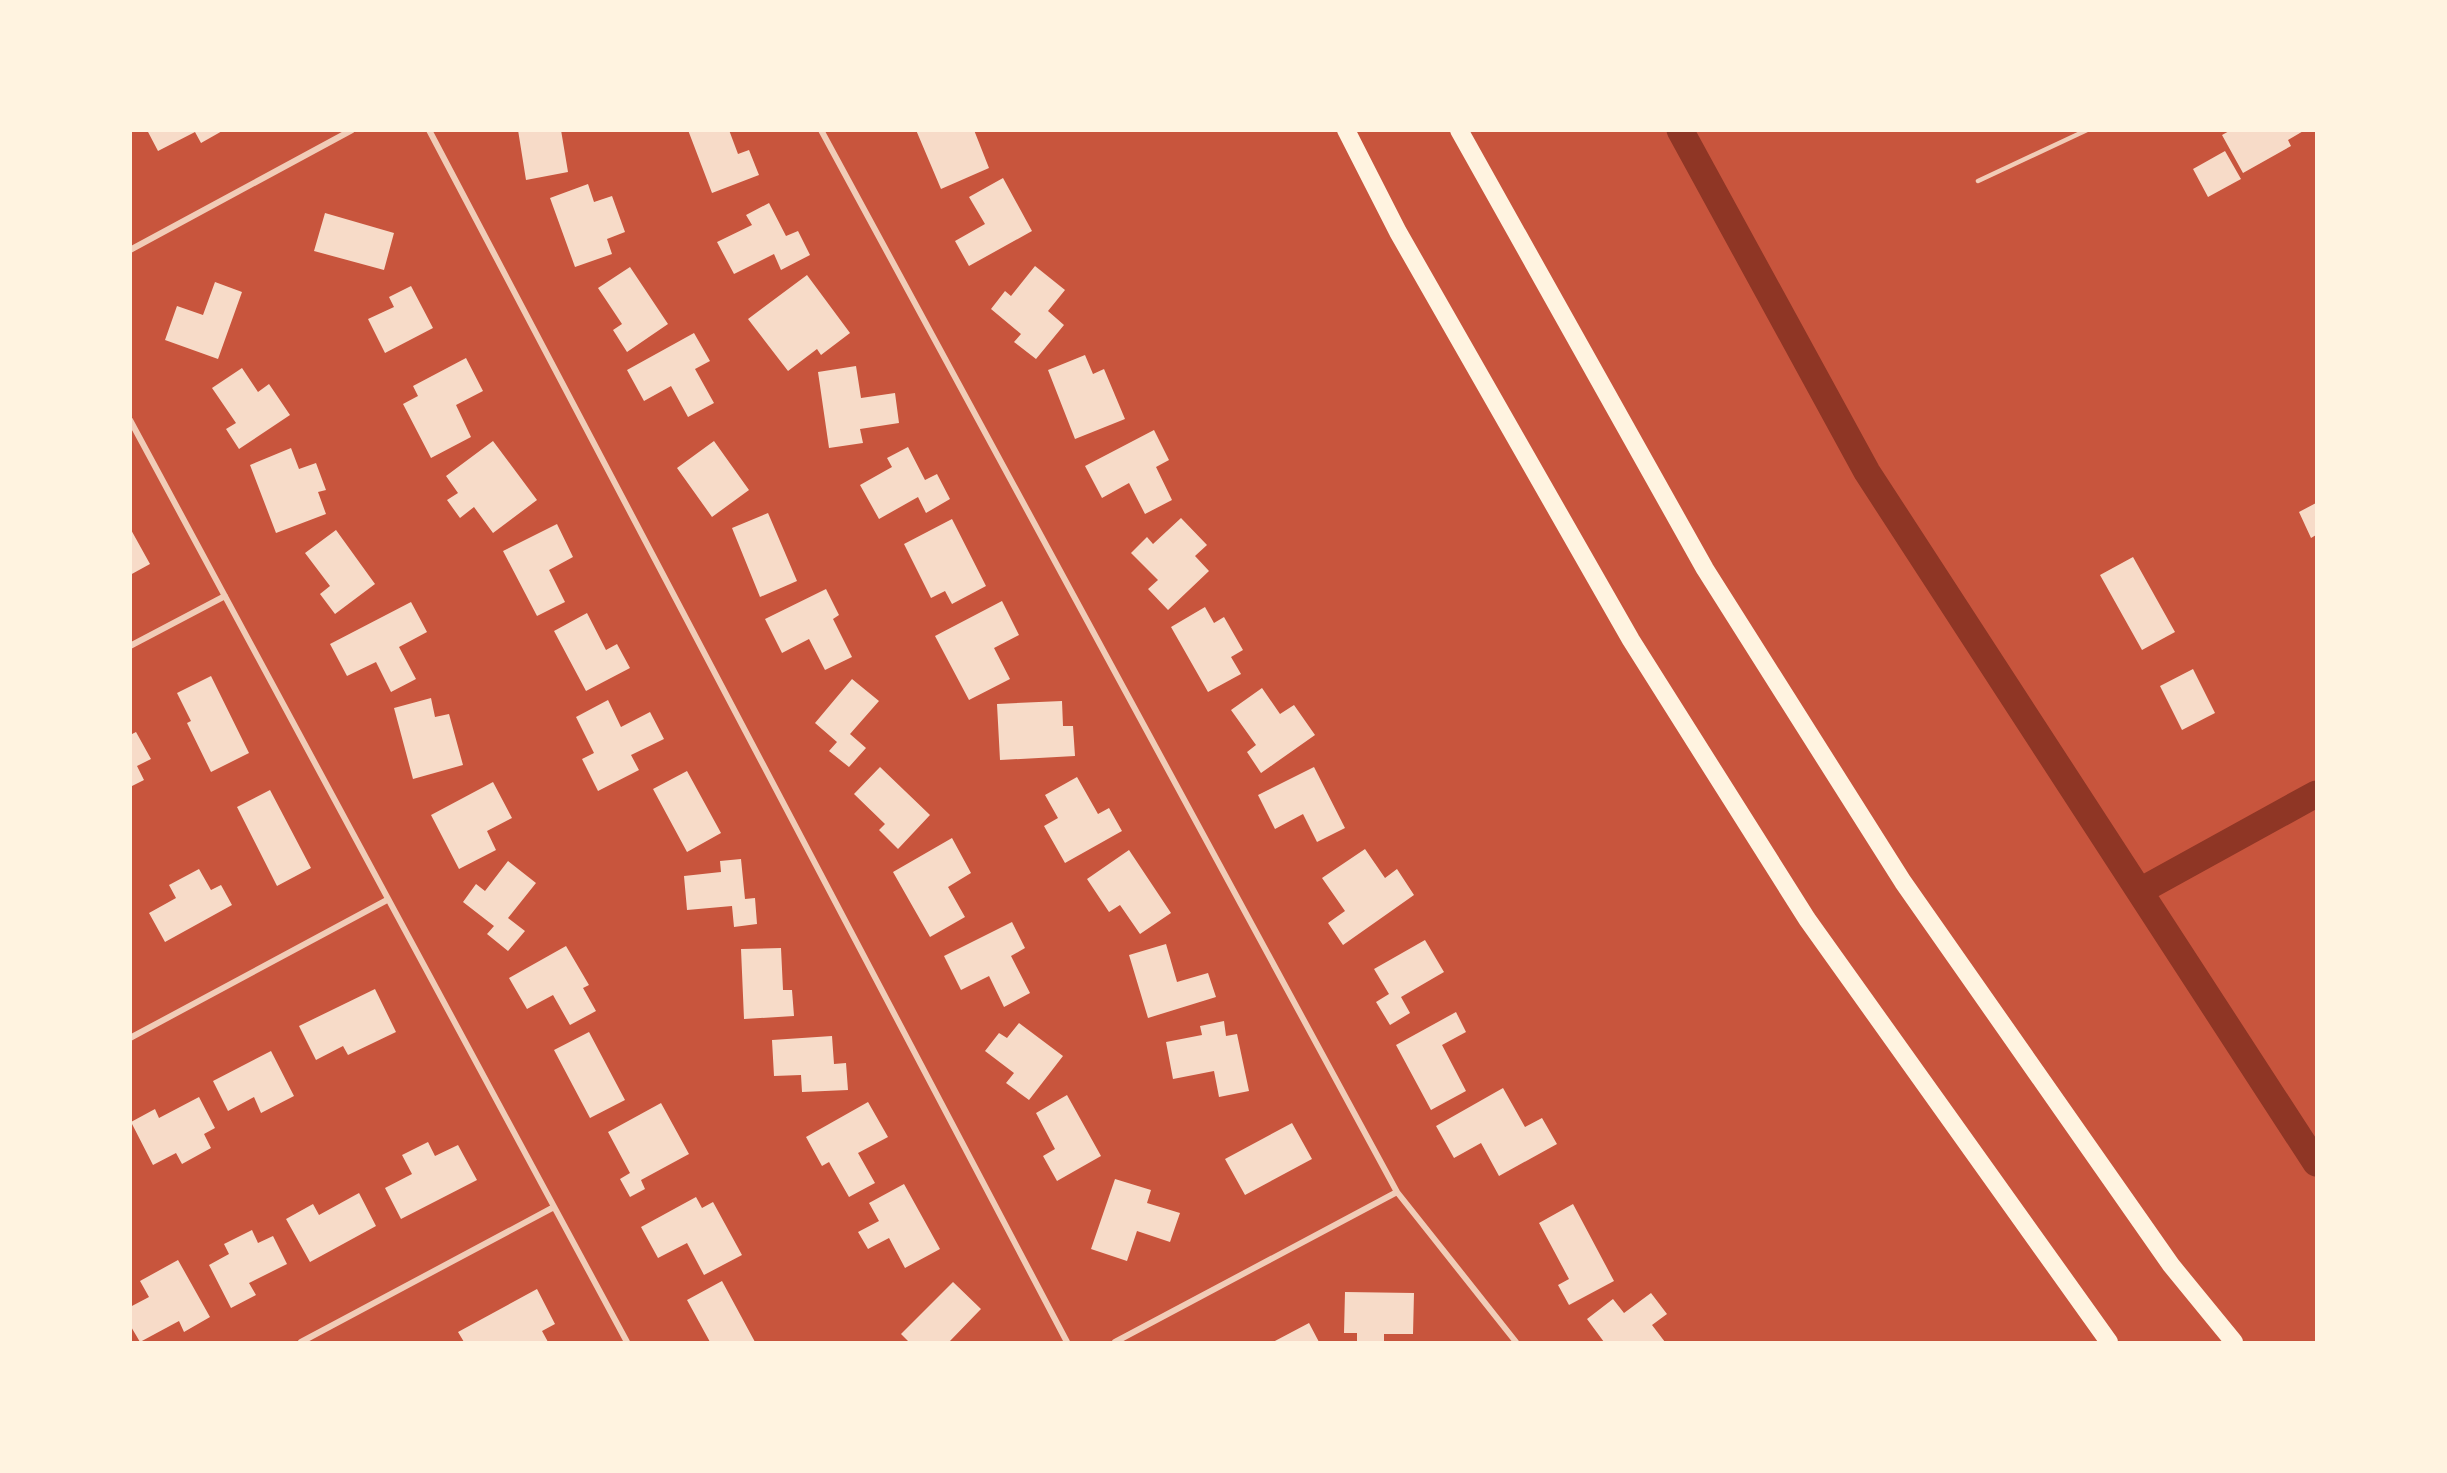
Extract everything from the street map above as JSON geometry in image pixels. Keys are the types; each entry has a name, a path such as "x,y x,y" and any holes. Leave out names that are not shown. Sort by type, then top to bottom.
{"highway":[{"path":"1347,130 1398,232 1632,640 1807,919 2109,1342"},
{"path":"1459,130 1706,569 1903,882 2171,1265 2234,1342"}],"street":[{"path":"130,250 352,130"},
{"path":"429,130 1067,1342"},
{"path":"821,130 1397,1192 1516,1342"},
{"path":"130,420 627,1342"},
{"path":"130,646 225,596"},
{"path":"130,1038 387,900"},
{"path":"1115,1342 1397,1192"},
{"path":"301,1342 554,1207"}],"lane":[{"path":"1978,181 2087,130"}],"building":[{"path":"147,130 224,130 201,143 195,132 158,151"},
{"path":"518,130 561,130 568,172 526,180"},
{"path":"688,130 729,130 738,154 749,150 759,175 712,193"},
{"path":"916,130 974,130 989,168 941,189"},
{"path":"2231,130 2305,130 2288,140 2291,146 2243,173 2222,135"},
{"path":"2225,151 2241,179 2208,197 2193,169"},
{"path":"1003,178 1032,231 969,266 955,241 985,224 969,197"},
{"path":"588,184 594,202 612,196 625,232 607,239 612,254 575,267 550,198"},
{"path":"769,203 786,236 798,231 810,255 781,270 774,254 734,274 717,242 752,225 746,215"},
{"path":"325,213 394,233 384,270 314,251"},
{"path":"1035,266 1065,290 1048,311 1064,325 1036,359 1014,342 1021,334 991,309 1005,291 1011,296"},
{"path":"630,267 668,324 627,352 613,330 622,324 598,288"},
{"path":"807,275 850,333 821,355 817,349 788,371 748,319"},
{"path":"215,282 242,292 218,359 165,340 177,306 203,315"},
{"path":"411,286 433,328 385,353 368,319 394,307 389,297"},
{"path":"694,333 710,361 695,369 714,403 688,417 671,386 644,401 627,370"},
{"path":"1085,355 1093,374 1104,369 1125,419 1075,439 1048,370"},
{"path":"466,358 483,391 456,405 471,437 431,458 403,404 418,396 413,386"},
{"path":"856,366 861,398 895,393 899,423 860,429 863,443 829,448 818,372"},
{"path":"242,368 258,392 269,384 290,415 239,449 226,429 236,423 212,388"},
{"path":"1154,430 1169,460 1156,467 1172,500 1145,514 1129,483 1102,498 1085,466"},
{"path":"493,441 537,500 493,533 474,507 460,518 447,500 458,493 446,476"},
{"path":"714,441 749,490 712,517 677,468"},
{"path":"908,447 925,480 937,474 950,499 926,513 918,497 879,519 860,485 892,467 887,458"},
{"path":"291,448 299,469 316,463 326,490 318,492 326,514 276,533 250,465"},
{"path":"2316,503 2316,535 2311,538 2299,512"},
{"path":"768,513 797,581 760,597 732,528"},
{"path":"1181,518 1207,545 1195,556 1209,571 1168,610 1148,589 1158,580 1131,553 1147,537 1153,544"},
{"path":"952,519 986,586 952,604 945,591 931,598 904,544"},
{"path":"557,524 573,557 549,570 565,602 537,616 503,551"},
{"path":"130,528 150,564 130,575"},
{"path":"336,530 375,584 335,614 320,594 330,586 305,553"},
{"path":"2133,557 2175,632 2142,650 2100,575"},
{"path":"826,589 839,615 833,619 852,657 825,670 809,639 782,653 765,619"},
{"path":"1002,601 1019,635 994,648 1010,679 969,700 935,636"},
{"path":"411,602 427,632 399,647 416,679 391,692 376,662 347,676 330,644"},
{"path":"1205,607 1214,623 1224,617 1243,650 1231,657 1241,674 1208,692 1171,627"},
{"path":"587,613 606,650 617,644 630,668 586,691 554,631"},
{"path":"2193,669 2215,713 2182,730 2160,686"},
{"path":"211,676 249,753 211,772 187,723 191,721 177,693"},
{"path":"852,679 879,701 850,734 866,748 849,767 829,751 837,742 815,723"},
{"path":"1262,688 1280,714 1294,705 1315,735 1261,773 1247,752 1256,745 1231,710"},
{"path":"431,698 435,717 449,714 463,765 413,779 394,708"},
{"path":"608,700 621,727 650,712 664,739 631,755 639,770 598,791 582,759 594,753 576,717"},
{"path":"1062,701 1063,726 1073,726 1075,756 1000,760 997,704"},
{"path":"136,732 151,759 137,766 144,780 130,787 130,735"},
{"path":"880,767 930,815 898,849 879,830 885,824 854,794"},
{"path":"1314,767 1345,828 1317,842 1303,814 1275,829 1258,795"},
{"path":"687,771 721,833 687,852 653,789"},
{"path":"1077,777 1098,814 1109,808 1122,831 1065,863 1044,826 1058,818 1045,795"},
{"path":"493,782 512,818 487,831 496,850 459,869 431,815"},
{"path":"270,790 311,868 277,886 237,807"},
{"path":"952,838 971,873 948,887 965,917 930,937 893,872"},
{"path":"1365,849 1385,878 1397,869 1414,895 1343,945 1328,923 1345,911 1322,878"},
{"path":"1129,850 1171,913 1140,934 1120,905 1109,912 1087,879"},
{"path":"741,859 745,899 755,898 757,924 734,927 732,906 687,910 684,876 721,872 720,861"},
{"path":"508,861 536,883 508,918 525,931 508,951 487,934 494,926 463,902 476,884 485,891"},
{"path":"199,869 211,890 221,885 232,905 165,942 149,913 176,898 169,885"},
{"path":"1012,922 1025,948 1011,956 1030,993 1004,1007 989,976 961,990 944,956"},
{"path":"1425,940 1444,972 1401,997 1410,1013 1390,1025 1376,1002 1389,994 1374,969"},
{"path":"1166,944 1177,982 1208,973 1216,997 1148,1018 1129,955"},
{"path":"566,946 589,985 583,988 596,1011 570,1025 553,995 527,1009 509,978"},
{"path":"781,948 783,990 792,990 794,1016 744,1019 741,949"},
{"path":"375,989 396,1032 348,1055 343,1046 316,1060 299,1026"},
{"path":"1456,1012 1466,1032 1442,1045 1466,1091 1431,1110 1396,1045"},
{"path":"1224,1021 1226,1036 1237,1034 1249,1091 1219,1097 1214,1071 1173,1079 1166,1042 1202,1035 1200,1026"},
{"path":"1019,1023 1063,1056 1029,1100 1006,1083 1014,1073 985,1051 999,1033 1007,1038"},
{"path":"589,1032 625,1100 590,1118 554,1050"},
{"path":"832,1036 834,1064 846,1063 848,1090 802,1092 801,1075 774,1076 772,1040"},
{"path":"271,1051 294,1096 261,1113 254,1097 228,1111 213,1081"},
{"path":"1503,1088 1525,1127 1542,1118 1557,1144 1499,1176 1481,1143 1454,1158 1436,1126"},
{"path":"1067,1095 1101,1156 1057,1181 1043,1156 1055,1149 1036,1113"},
{"path":"199,1097 215,1128 204,1134 211,1148 182,1164 176,1153 153,1165 131,1122 155,1109 159,1118"},
{"path":"868,1102 888,1137 858,1153 875,1183 849,1197 829,1162 822,1166 806,1137"},
{"path":"661,1103 689,1154 641,1180 645,1189 630,1197 620,1179 630,1173 608,1132"},
{"path":"1292,1123 1312,1159 1245,1195 1225,1159"},
{"path":"428,1142 435,1156 458,1145 477,1180 401,1219 385,1188 412,1174 402,1155"},
{"path":"1115,1179 1151,1190 1147,1203 1180,1213 1170,1242 1137,1231 1127,1261 1091,1249"},
{"path":"904,1184 940,1249 905,1268 889,1238 868,1249 858,1232 879,1221 869,1203"},
{"path":"359,1193 376,1226 310,1262 286,1219 313,1204 319,1215"},
{"path":"696,1197 702,1208 713,1202 742,1255 704,1275 687,1243 658,1258 641,1227"},
{"path":"1573,1204 1614,1281 1569,1305 1558,1285 1569,1279 1539,1223"},
{"path":"252,1230 258,1243 273,1236 287,1264 249,1283 256,1295 231,1308 209,1265 229,1254 224,1244"},
{"path":"178,1260 210,1317 184,1332 179,1321 140,1342 130,1325 130,1307 149,1297 140,1281"},
{"path":"722,1281 755,1342 710,1342 687,1300"},
{"path":"953,1282 981,1309 949,1342 909,1342 901,1334"},
{"path":"537,1289 555,1324 542,1331 548,1342 464,1342 458,1332"},
{"path":"1345,1292 1414,1293 1413,1334 1384,1334 1384,1342 1357,1342 1357,1333 1344,1333"},
{"path":"1651,1293 1667,1314 1652,1325 1665,1342 1604,1342 1587,1319 1613,1299 1624,1313"},
{"path":"1309,1323 1319,1342 1273,1342"}],"waterway":[{"path":"1680,130 1867,472 2316,1163"},
{"path":"2140,891 2316,794"}]}
